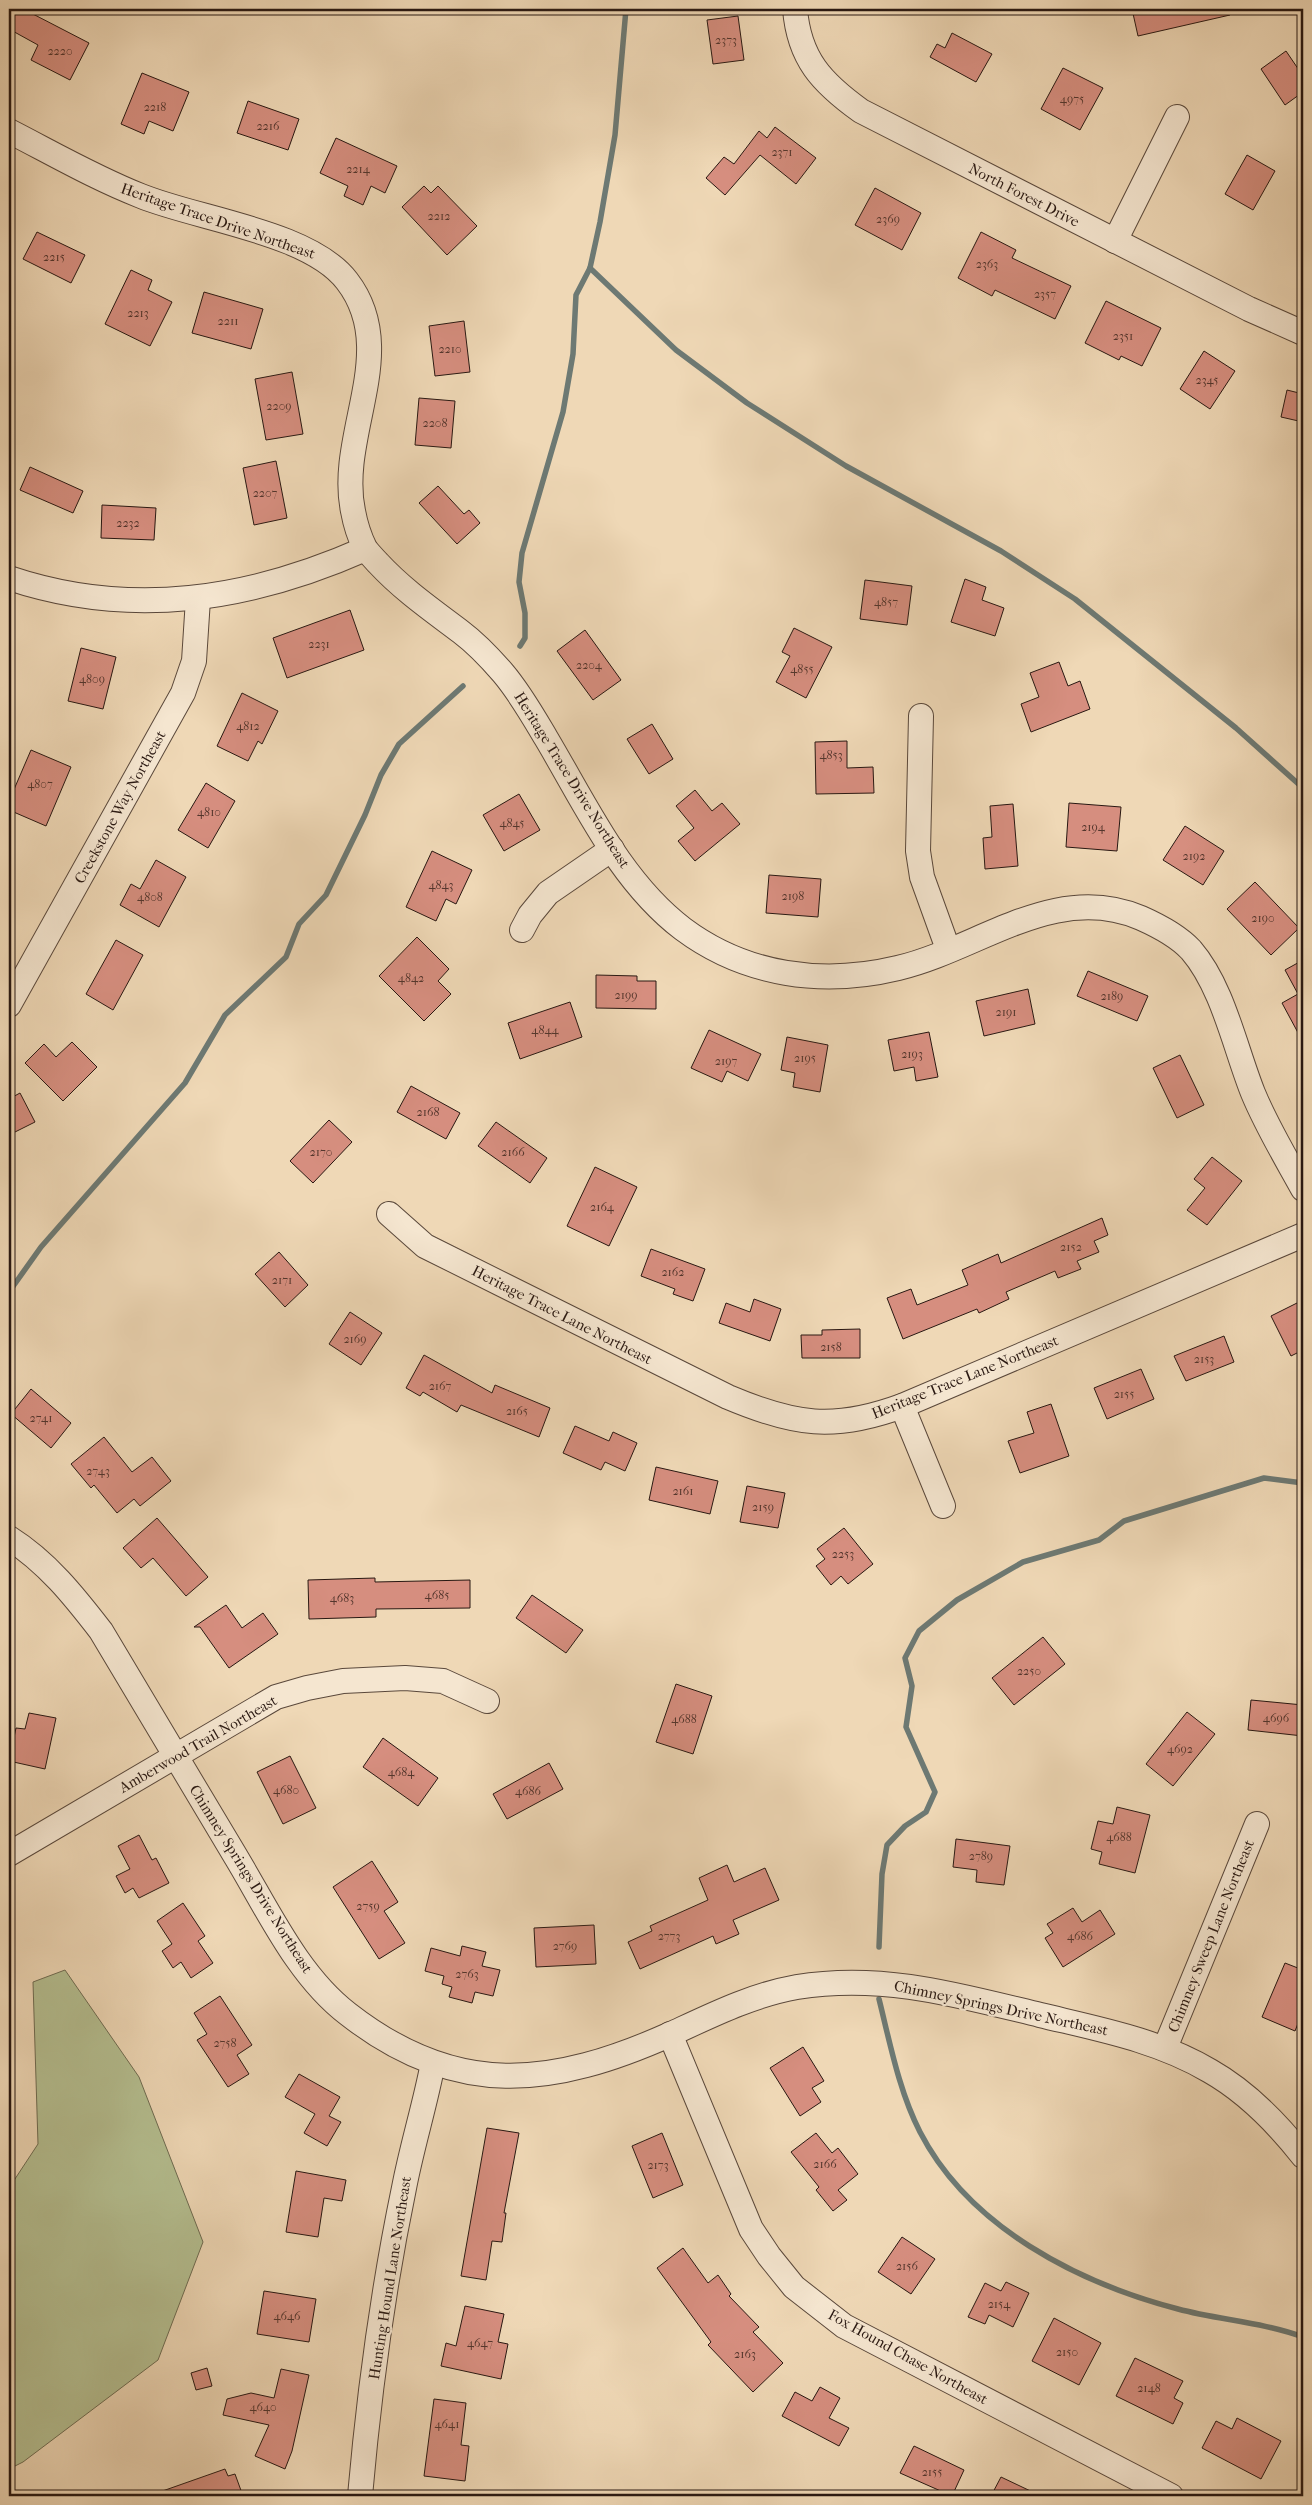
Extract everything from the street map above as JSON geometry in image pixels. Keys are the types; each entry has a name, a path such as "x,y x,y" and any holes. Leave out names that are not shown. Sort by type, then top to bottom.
{"street":[{"name":"North Forest Drive","path":"795,9 800,40 809,61 822,79 861,111 1249,309 1303,332"},
{"path":"1115,241 1177,117"},
{"name":"Heritage Trace Drive Northeast","path":"9,131 145,198 220,220 294,245 324,259 346,280 359,302 367,327 370,353 352,459 351,485 353,510 366,549 395,582 478,646 507,677 612,849 642,890 683,929 720,951 760,968 805,977 862,975 904,966 1036,916 1066,908 1104,908 1148,921 1188,947 1214,986 1254,1096 1303,1190"},
{"path":"9,578 39,587 108,599 158,601 198,599 274,584 366,549"},
{"name":"Creekstone Way Northeast","path":"9,1005 183,693 194,661 198,599"},
{"path":"921,716 918,850 922,876 948,949"},
{"path":"522,930 530,915 548,893 612,849"},
{"name":"Heritage Trace Lane Northeast","path":"389,1214 425,1246 728,1397 760,1411 811,1422 839,1422 870,1417 902,1406 1303,1235"},
{"path":"902,1406 943,1506"},
{"name":"Chimney Springs Drive Northeast","path":"9,1538 49,1569 73,1594 101,1631 279,1930 319,1986 335,2004 398,2048 433,2062 486,2076 547,2075 584,2067 624,2054 739,2003 767,1994 794,1988 854,1981 893,1984 971,1998 1112,2032 1165,2048 1209,2070 1250,2098 1303,2156"},
{"name":"Amberwood Trail Northeast","path":"9,1854 276,1697 307,1688 343,1681 405,1678 443,1681 487,1701"},
{"name":"Chimney Sweep Lane Northeast","path":"1165,2048 1257,1824"},
{"name":"Fox Hound Chase Northeast","path":"670,2034 752,2229 769,2256 794,2287 844,2326 1171,2496"},
{"name":"Hunting Hound Lane Northeast","path":"360,2496 366,2432 394,2240 410,2156 433,2062"}],"green space":[{"path":"65,1970 139,2077 203,2242 158,2360 23,2462 9,2469 9,2188 38,2144 33,1982"}],"building":[{"path":"9,9 34,9 31,13 89,43 70,80 31,60 38,45 9,29"},
{"path":"1132,9 1229,9 1230,15 1138,36"},
{"path":"738,16 744,60 713,64 707,20"},
{"path":"952,33 992,54 976,82 930,57 937,44 945,48"},
{"path":"1286,51 1303,76 1303,92 1285,105 1261,69"},
{"path":"1063,68 1103,88 1080,130 1041,109"},
{"path":"142,73 189,92 173,131 149,121 144,134 121,124"},
{"path":"248,101 299,119 288,150 237,133"},
{"path":"775,127 816,158 796,184 760,155 725,195 706,178 724,157 734,164 759,131 767,138"},
{"path":"336,138 397,166 385,193 371,186 363,205 344,196 348,186 320,173"},
{"path":"1247,155 1275,171 1253,210 1225,194"},
{"path":"424,186 431,193 438,186 477,226 447,255 402,207"},
{"path":"875,188 921,213 902,250 855,225"},
{"path":"37,232 85,255 71,283 23,259"},
{"path":"981,232 1016,250 1012,258 1071,286 1055,319 995,290 992,296 958,278"},
{"path":"131,270 152,280 148,290 172,302 150,346 105,324"},
{"path":"204,292 263,309 251,349 192,333"},
{"path":"1106,301 1161,328 1142,366 1121,356 1119,360 1085,343"},
{"path":"464,321 470,372 435,376 429,326"},
{"path":"1204,351 1235,371 1210,409 1180,389"},
{"path":"292,372 303,434 266,440 255,379"},
{"path":"1287,390 1303,394 1303,422 1281,417"},
{"path":"419,398 455,401 451,448 415,445"},
{"path":"276,461 287,518 254,525 243,468"},
{"path":"30,467 83,491 73,513 20,490"},
{"path":"438,486 464,514 469,510 480,523 457,544 419,503"},
{"path":"102,505 156,508 154,540 101,538"},
{"path":"965,579 986,587 982,600 1004,608 995,636 951,622"},
{"path":"865,580 912,586 907,625 860,619"},
{"path":"350,610 364,650 287,678 273,638"},
{"path":"794,628 832,647 806,698 776,682 790,656 782,652"},
{"path":"585,630 621,680 593,700 557,651"},
{"path":"81,648 116,657 103,709 68,701"},
{"path":"1059,662 1068,686 1080,681 1090,709 1031,732 1021,704 1039,697 1030,673"},
{"path":"242,693 278,711 262,744 258,741 248,761 217,746"},
{"path":"652,724 673,759 649,774 627,739"},
{"path":"847,741 847,768 873,767 874,793 816,794 815,742"},
{"path":"31,750 71,767 46,826 9,810 9,801"},
{"path":"206,783 235,801 208,848 178,830"},
{"path":"695,790 712,811 722,803 740,824 695,861 678,841 694,828 676,806"},
{"path":"519,794 540,830 504,851 483,815"},
{"path":"1069,803 1121,807 1117,851 1066,847"},
{"path":"1013,804 1018,866 985,869 983,838 992,837 990,806"},
{"path":"1185,826 1224,851 1203,885 1163,860"},
{"path":"432,851 472,870 456,904 446,899 436,921 406,907"},
{"path":"156,860 186,877 159,927 120,905 131,884 140,889"},
{"path":"769,875 821,879 818,917 766,913"},
{"path":"1255,882 1299,928 1271,955 1227,909"},
{"path":"417,937 449,969 438,981 451,994 424,1021 379,976"},
{"path":"116,940 143,955 113,1010 86,994"},
{"path":"1303,960 1303,1042 1282,1003 1298,994 1285,970"},
{"path":"1088,971 1148,996 1137,1021 1077,996"},
{"path":"596,975 637,976 637,981 656,981 656,1009 596,1008"},
{"path":"1028,989 1035,1024 984,1036 976,1001"},
{"path":"570,1002 582,1037 520,1059 508,1023"},
{"path":"709,1030 761,1054 748,1081 727,1071 722,1082 691,1068"},
{"path":"929,1032 938,1077 916,1081 914,1067 894,1071 888,1040"},
{"path":"787,1037 828,1045 820,1092 793,1087 795,1073 781,1070"},
{"path":"72,1042 97,1067 63,1101 25,1063 44,1044 56,1057"},
{"path":"1180,1055 1204,1105 1177,1118 1153,1068"},
{"path":"411,1086 460,1113 446,1139 397,1112"},
{"path":"20,1093 35,1122 9,1135 9,1099"},
{"path":"329,1120 352,1142 313,1183 290,1161"},
{"path":"496,1122 547,1158 530,1183 478,1146"},
{"path":"1212,1157 1242,1181 1207,1225 1187,1210 1205,1188 1194,1179"},
{"path":"595,1167 637,1187 609,1246 567,1226"},
{"path":"1102,1218 1108,1235 1094,1241 1099,1252 1077,1261 1081,1269 1058,1278 1055,1271 1006,1292 1009,1299 979,1313 977,1309 903,1339 887,1298 911,1289 917,1305 968,1285 962,1270 998,1254 1001,1263"},
{"path":"651,1249 705,1269 693,1301 673,1294 675,1289 641,1276"},
{"path":"279,1252 308,1285 285,1307 255,1274"},
{"path":"754,1299 781,1309 770,1341 719,1323 726,1303 750,1312"},
{"path":"1303,1300 1303,1350 1291,1356 1271,1316"},
{"path":"350,1312 382,1333 361,1365 329,1344"},
{"path":"860,1329 860,1358 802,1358 801,1335 822,1335 822,1330"},
{"path":"1224,1336 1234,1362 1186,1381 1174,1356"},
{"path":"424,1355 492,1393 495,1385 550,1408 539,1437 461,1405 457,1412 423,1392 420,1396 406,1388"},
{"path":"1141,1369 1154,1399 1107,1419 1094,1388"},
{"path":"31,1389 71,1423 51,1448 11,1414"},
{"path":"1051,1404 1069,1456 1020,1473 1008,1441 1034,1433 1027,1412"},
{"path":"575,1426 609,1441 613,1432 637,1443 625,1471 605,1462 601,1470 563,1453"},
{"path":"104,1437 132,1472 152,1457 171,1481 140,1506 134,1499 117,1513 94,1485 91,1488 71,1464"},
{"path":"656,1467 718,1481 710,1514 649,1500"},
{"path":"747,1486 785,1493 778,1528 740,1522"},
{"path":"157,1518 208,1577 186,1596 153,1558 141,1568 123,1548"},
{"path":"844,1528 873,1564 848,1584 841,1576 831,1585 816,1566 825,1559 817,1549"},
{"path":"375,1578 375,1582 470,1580 470,1608 376,1609 376,1617 309,1619 308,1580"},
{"path":"532,1595 583,1630 566,1653 516,1618"},
{"path":"226,1605 242,1628 263,1613 278,1634 229,1668 200,1627 194,1627"},
{"path":"1043,1637 1065,1664 1014,1705 992,1678"},
{"path":"676,1684 712,1696 693,1754 656,1742"},
{"path":"1251,1700 1303,1705 1303,1736 1248,1730"},
{"path":"1187,1712 1215,1734 1173,1786 1146,1764"},
{"path":"29,1713 56,1718 45,1769 9,1761 16,1728 25,1729"},
{"path":"383,1738 438,1778 418,1806 363,1767"},
{"path":"290,1756 316,1808 283,1824 257,1772"},
{"path":"549,1763 563,1789 507,1819 493,1794"},
{"path":"1117,1807 1150,1815 1135,1873 1099,1864 1102,1852 1091,1849 1098,1821 1113,1824"},
{"path":"139,1835 152,1860 156,1858 169,1883 139,1898 133,1888 125,1893 116,1876 130,1869 118,1846"},
{"path":"956,1839 1010,1846 1004,1885 976,1882 977,1870 953,1867"},
{"path":"372,1861 398,1902 384,1911 405,1943 379,1959 333,1887"},
{"path":"727,1865 734,1882 765,1868 779,1900 733,1920 739,1934 716,1944 713,1936 640,1969 628,1942 652,1931 650,1926 708,1900 699,1878"},
{"path":"183,1903 205,1936 198,1941 213,1963 191,1978 181,1962 173,1968 162,1951 172,1944 157,1921"},
{"path":"1073,1908 1082,1922 1100,1910 1115,1934 1063,1967 1045,1938 1053,1933 1047,1924"},
{"path":"594,1925 596,1964 536,1967 534,1928"},
{"path":"462,1946 486,1952 482,1966 500,1970 493,1996 475,1992 472,2003 449,1997 452,1987 442,1984 444,1976 425,1971 431,1948 460,1956"},
{"path":"1285,1963 1303,1970 1303,2011 1295,2031 1262,2017"},
{"path":"220,1996 252,2045 237,2055 249,2074 228,2087 197,2040 207,2034 194,2013"},
{"path":"803,2047 824,2081 812,2088 821,2102 800,2116 770,2068"},
{"path":"299,2074 340,2097 329,2116 341,2122 327,2146 304,2133 315,2114 285,2097"},
{"path":"487,2128 519,2133 504,2213 506,2213 502,2242 492,2241 486,2280 461,2276"},
{"path":"662,2133 683,2185 653,2198 632,2146"},
{"path":"816,2133 832,2153 838,2148 858,2174 838,2190 847,2200 833,2211 816,2190 819,2187 791,2152"},
{"path":"296,2171 346,2180 342,2201 324,2198 318,2237 286,2232"},
{"path":"902,2237 935,2259 911,2294 878,2272"},
{"path":"683,2248 708,2283 718,2275 731,2294 729,2296 759,2327 753,2332 783,2363 753,2392 708,2345 711,2342 657,2268"},
{"path":"1006,2282 1029,2293 1013,2327 989,2315 985,2324 968,2317 985,2283 1001,2291"},
{"path":"264,2291 316,2299 309,2342 257,2334"},
{"path":"465,2306 504,2314 498,2342 508,2344 501,2379 441,2366 446,2343 456,2346"},
{"path":"1054,2318 1101,2343 1079,2385 1032,2361"},
{"path":"1135,2358 1183,2381 1174,2398 1183,2403 1173,2424 1116,2396"},
{"path":"207,2368 212,2386 196,2390 191,2373"},
{"path":"281,2369 309,2375 292,2451 285,2469 255,2456 269,2425 223,2415 227,2399 251,2393 274,2398"},
{"path":"820,2387 840,2398 829,2418 849,2428 839,2446 782,2416 795,2392 812,2401"},
{"path":"434,2399 466,2403 461,2445 469,2446 465,2481 424,2476"},
{"path":"1237,2418 1281,2441 1261,2479 1202,2448 1216,2421 1232,2429"},
{"path":"914,2446 964,2470 952,2496 900,2473"},
{"path":"225,2469 228,2476 235,2474 243,2496 154,2496 154,2494"},
{"path":"1001,2477 1041,2496 991,2496"}],"waterway":[{"path":"520,646 525,638 525,613 519,582 522,553 563,412 573,354 576,295 590,268 600,222 615,135 626,9"},
{"path":"590,268 676,350 747,403 846,466 1001,551 1075,599 1236,728 1303,788"},
{"path":"9,1292 41,1247 185,1083 225,1015 286,957 299,924 326,895 365,815 381,775 399,744 463,686"},
{"path":"879,1947 882,1874 887,1845 905,1826 926,1812 935,1792 906,1727 912,1686 905,1658 919,1631 957,1600 1023,1562 1099,1540 1124,1521 1264,1478 1303,1483"},
{"path":"879,1999 901,2084 920,2132 941,2166 967,2196 997,2223 1065,2267 1102,2284 1178,2309 1256,2324 1303,2337"}]}
